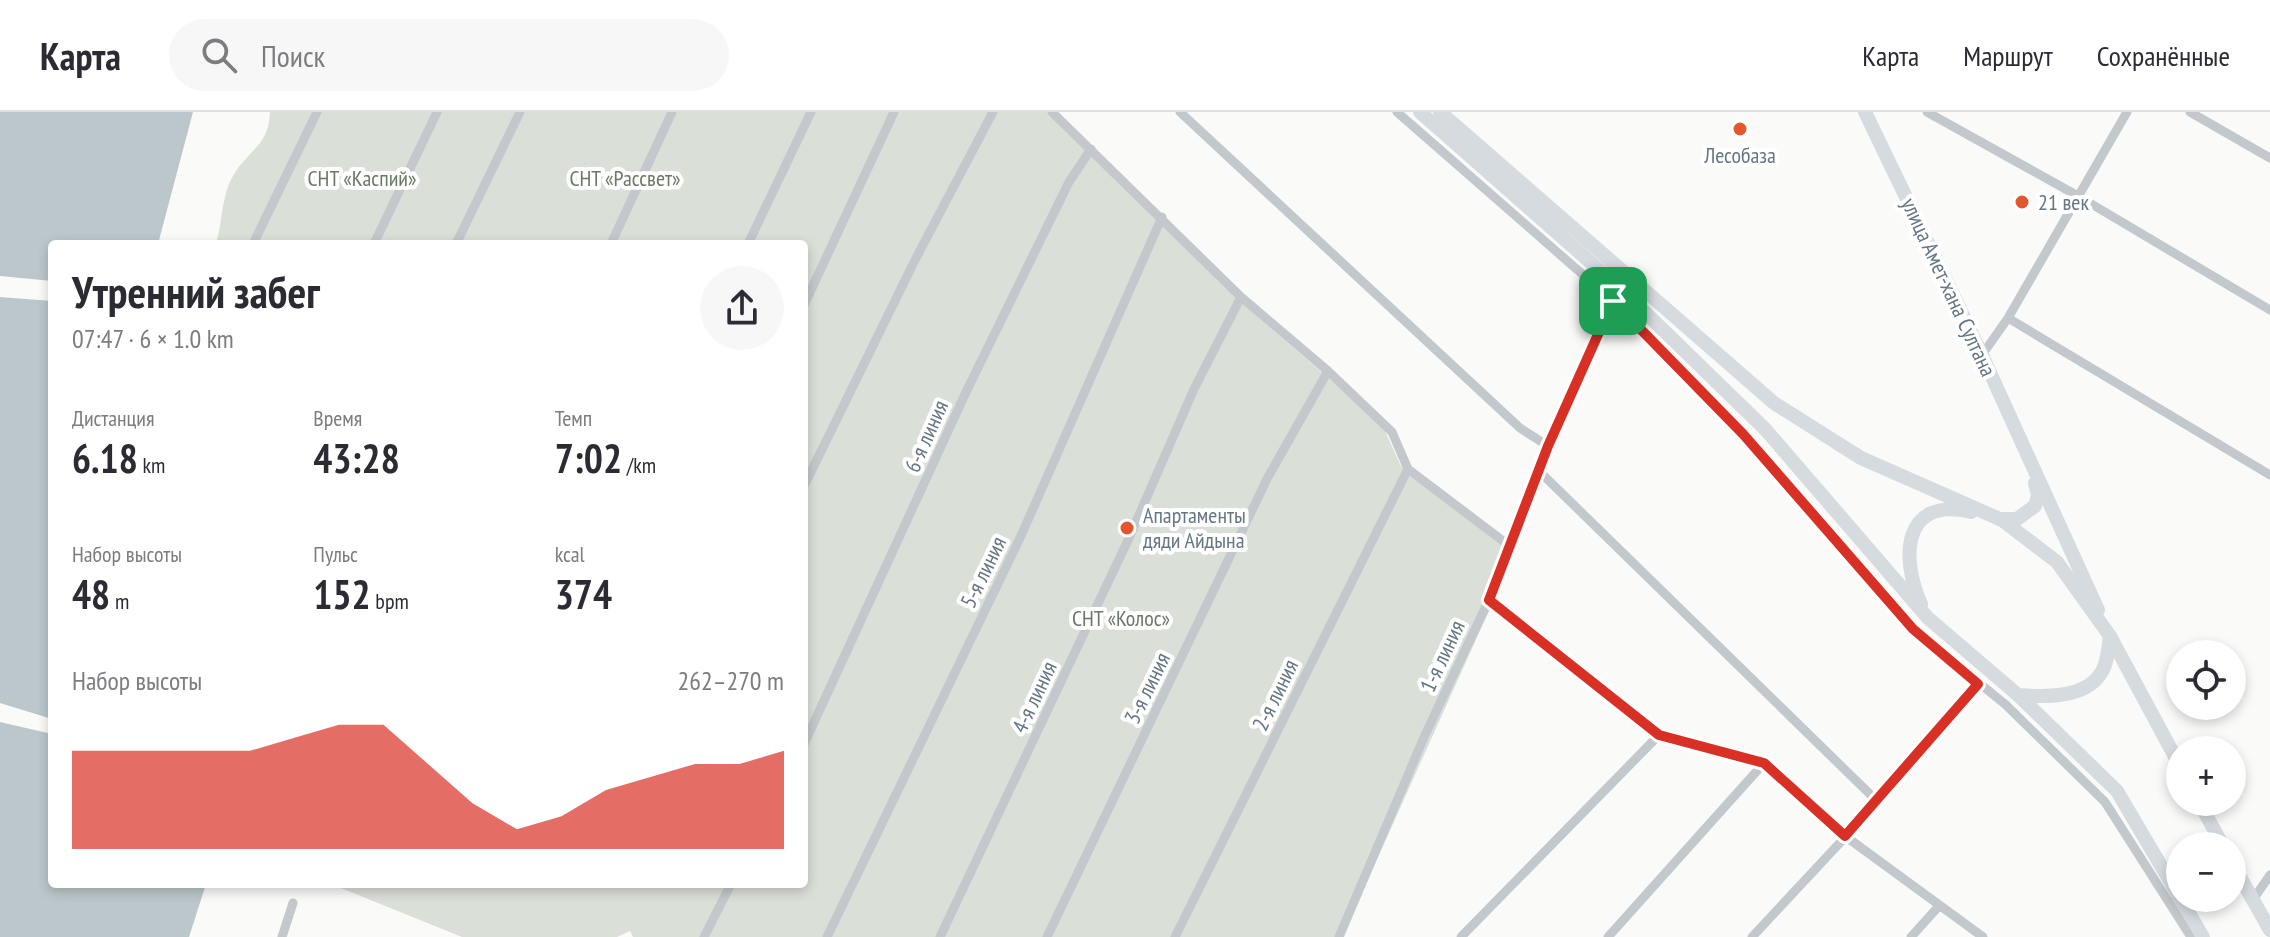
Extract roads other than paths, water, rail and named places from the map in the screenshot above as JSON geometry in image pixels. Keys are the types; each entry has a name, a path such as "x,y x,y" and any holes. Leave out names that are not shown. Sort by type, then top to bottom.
{"main road":[{"path":"1420,112 1621,289 1765,429 1928,618 2018,695 2117,791 2166,874"},
{"path":"1440,112 1774,403 1861,458 2002,520 2057,562 2110,636 2101,675 2089,685 2059,695 2018,695"},
{"name":"улица Амет-хана Султана","path":"1865,112 1982,355 2030,464"},
{"path":"1928,618 1910,579 1908,563 1908,546 1917,523 1936,511 1958,509 2002,520 2017,519 2035,506 2038,495 2030,464"},
{"path":"2030,464 2110,636 2166,740"},
{"path":"2246,890 2270,930"},
{"path":"2188,912 2203,937"}],"street":[{"path":"255,240 317,112"},
{"path":"376,240 437,112"},
{"path":"458,240 520,112"},
{"path":"613,240 672,112"},
{"path":"750,240 811,112"},
{"path":"808,296 894,112"},
{"path":"808,478 916,258 993,112"},
{"path":"1052,112 1241,297 1328,371 1392,432 1408,469 1511,547"},
{"path":"1180,112 1520,428 1548,446"},
{"path":"1397,112 1613,301 1743,434 1913,629 2006,705 2105,802 2191,937"},
{"path":"1927,112 2078,196 2270,310"},
{"path":"1982,355 2008,318 2127,112"},
{"path":"2190,112 2270,158"},
{"name":"6-я линия","path":"808,735 967,390 1069,182 1091,149"},
{"name":"5-я линия","path":"827,937 1020,538 1162,217"},
{"name":"4-я линия","path":"940,937 1123,552 1194,389 1241,297"},
{"name":"1-я линия","path":"1339,937 1425,735 1489,600 1548,446 1613,301"},
{"path":"2008,318 2270,475"},
{"name":"3-я линия","path":"1047,937 1268,477 1328,371"},
{"name":"2-я линия","path":"1175,937 1408,469"},
{"path":"1540,472 1878,802"},
{"path":"1489,600 1659,735 1764,763 1845,836 1983,937"},
{"path":"1752,937 1878,802 1978,684"},
{"path":"1461,937 1659,735"},
{"path":"1608,937 1764,763"},
{"path":"2252,901 2270,875"},
{"path":"704,937 729,888"},
{"path":"282,937 293,903"},
{"path":"1911,937 1938,907"}],"place":[{"name":"Лесобаза","path":"1740,129"},
{"name":"21 век","path":"2022,202"},
{"name":"Апартаменты дяди Айдына","path":"1127,528"}],"park label":[{"name":"СНТ «Каспий»","path":"362,178"},
{"name":"СНТ «Рассвет»","path":"625,178"},
{"name":"СНТ «Колос»","path":"1121,618"}]}
